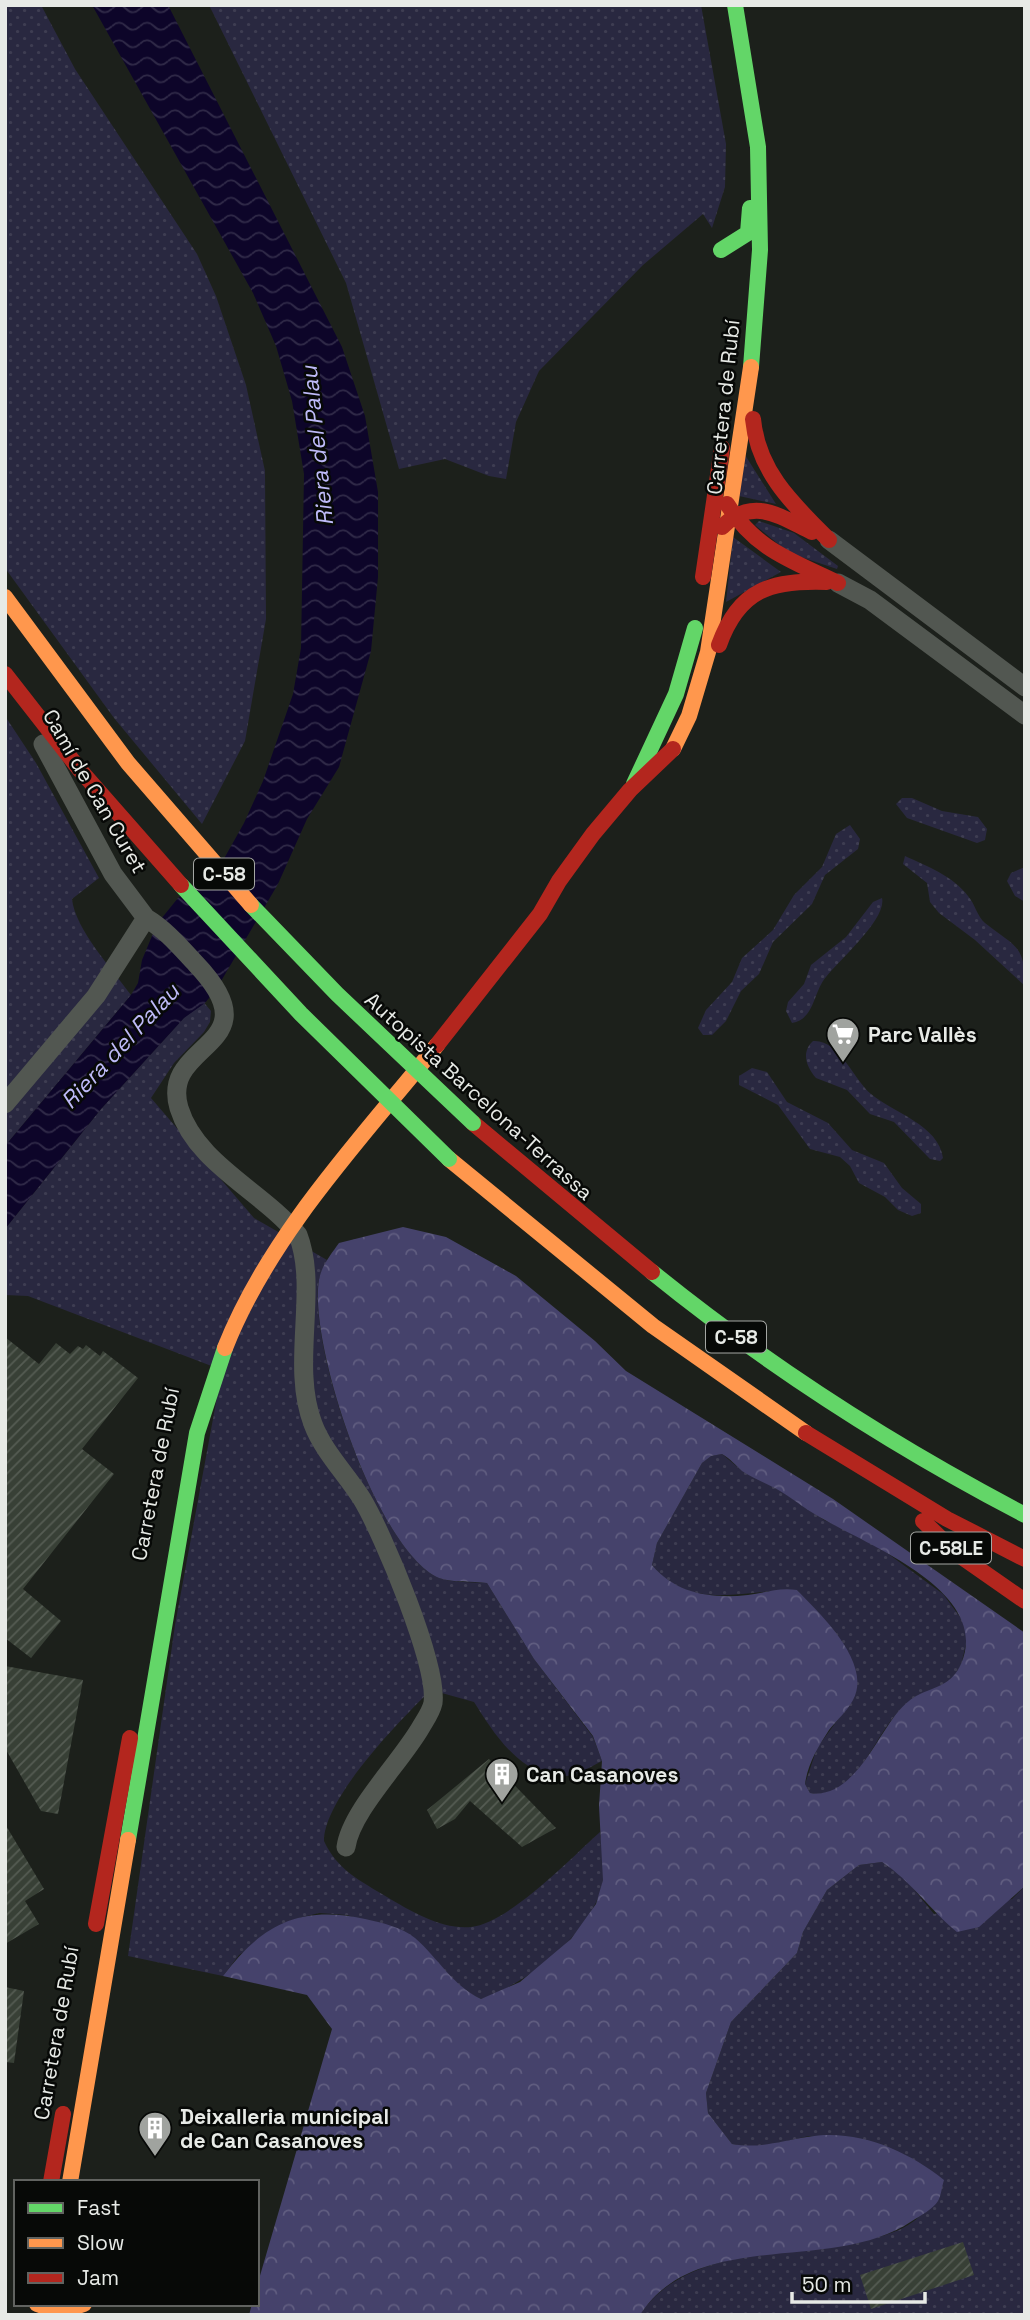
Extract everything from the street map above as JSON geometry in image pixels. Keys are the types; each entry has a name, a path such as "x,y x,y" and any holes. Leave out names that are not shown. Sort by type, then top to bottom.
{"main road":[{"name":"Carretera de Rubí","path":"632,787 664,763 688,722 703,685 732,514 748,385 755,305 747,248 741,154 718,5"},
{"name":"Carretera de Rubí","path":"736,8 756,124 759,184 747,248"},
{"path":"721,250 747,248 766,300 753,439 757,453 773,480 829,540"},
{"name":"Carretera de Rubí","path":"265,1237 285,1222 341,1154 365,1134 540,914 553,888 632,787 663,726 687,662 704,572 726,419 724,494 732,514"},
{"path":"704,572 714,541 732,514 753,510 769,512 829,540"},
{"path":"732,514 752,540 764,549 838,583"},
{"path":"703,685 715,662 727,623 748,597 783,582 838,583"},
{"name":"Autopista Barcelona-Terrassa","path":"5,597 129,765 240,892 324,982 472,1123 601,1235 734,1336 883,1436 1025,1515"},
{"name":"C-58","path":"5,674 97,791 201,908 369,1085 449,1159 538,1235 712,1370 884,1485 1025,1559"},
{"name":"Carretera de Rubí","path":"70,2180 202,1412 218,1360 248,1295 252,1275 285,1222 530,904 553,888"},
{"name":"Carretera de Rubí","path":"94,1937 134,1718 155,1580 191,1400"},
{"name":"C-58LE","path":"884,1485 956,1553 1025,1601"},
{"name":"Carretera de Rubí","path":"51,2180 66,2095"},
{"path":"41,2306 57,2313 80,2309"}],"street":[{"path":"829,540 1025,687"},
{"path":"838,583 870,600 1025,715"},
{"name":"Camí de Can Curet","path":"5,687 50,757 113,874 146,918 167,933 211,979 226,1007 220,1032 190,1062 181,1078 177,1090 183,1117 215,1159 285,1222"},
{"path":"5,1104 96,996 146,918"},
{"path":"285,1222 304,1251 303,1344 307,1405 324,1445 378,1527 417,1632 433,1696 432,1707 409,1748 356,1818 346,1847"}],"shaded area":[{"path":"5,5 41,5 75,69 197,254 216,296 246,385 265,471 266,619 245,741 202,824 114,718 5,568"},
{"path":"209,5 701,5 726,144 725,187 712,228 703,214 643,265 539,371 516,422 506,479 489,476 445,459 399,469 346,283"},
{"path":"745,455 776,504 739,496"},
{"path":"759,521 794,533 838,566 837,569 789,553 755,525"},
{"path":"733,537 781,572 726,602"},
{"path":"5,716 36,763 99,878 72,899 75,911 87,936 131,995 5,1146"},
{"path":"902,798 912,798 942,811 978,817 987,829 985,840 977,843 907,818 896,804"},
{"path":"850,825 860,839 858,849 825,875 812,904 773,942 759,974 741,991 726,1021 712,1035 703,1035 698,1028 706,1010 732,982 742,958 773,930 794,895 822,867 836,834"},
{"path":"905,856 955,883 970,899 982,920 1011,942 1023,962 1025,986 975,940 939,913 930,902 927,883 903,864"},
{"path":"1025,867 1025,902 1015,896 1007,881 1011,873"},
{"path":"882,898 882,907 870,928 826,977 805,1016 792,1023 786,1011 788,1002 804,984 811,965 846,937 873,902"},
{"path":"201,999 211,1011 210,1022 174,1063 151,1098 254,1218 327,1260 319,1280 318,1310 335,1395 351,1442 392,1529 416,1560 439,1578 456,1582 487,1583 534,1659 593,1737 602,1761 567,1776 533,1769 499,1739 474,1702 431,1690 366,1761 336,1803 327,1823 324,1841 336,1860 368,1886 416,1913 449,1926 471,1927 503,1914 539,1888 600,1832 603,1880 598,1899 587,1918 573,1936 538,1968 518,1982 481,1999 463,1990 413,1937 347,1915 319,1913 295,1919 239,1955 223,1976 128,1956 175,1625 222,1370 28,1296 5,1295 5,1229 101,1109"},
{"path":"813,1041 831,1046 871,1094 924,1128 940,1147 943,1158 940,1161 930,1159 894,1122 870,1114 847,1090 816,1078 806,1060 807,1050"},
{"path":"752,1068 767,1072 787,1102 828,1123 852,1150 884,1163 902,1188 921,1204 921,1213 912,1216 898,1210 885,1197 859,1183 850,1166 840,1157 810,1149 778,1105 739,1085 739,1076"},
{"path":"722,1454 741,1470 781,1491 824,1520 872,1542 943,1594 966,1625 968,1636 961,1665 953,1679 901,1709 852,1777 840,1787 826,1793 810,1793 805,1784 817,1748 853,1699 837,1635 797,1590 701,1594 668,1580 652,1565 657,1543 702,1463 710,1456"},
{"path":"882,1862 902,1875 934,1914 1012,1899 1025,1886 1025,2315 640,2315 658,2294 680,2278 706,2267 762,2254 875,2238 903,2228 924,2212 943,2180 907,2156 809,2136 755,2148 732,2144 708,2113 706,2093 731,2022 797,1953 803,1932 827,1890 859,1865"}],"green space":[{"path":"403,1227 446,1237 516,1276 595,1341 626,1371 833,1499 1025,1633 1025,1886 979,1927 957,1932 882,1862 859,1865 827,1890 803,1932 797,1953 731,2022 706,2093 708,2113 732,2144 761,2145 825,2135 844,2136 880,2144 914,2159 944,2180 936,2204 912,2221 880,2237 844,2246 730,2260 695,2270 665,2288 640,2315 249,2315 251,2306 259,2306 259,2279 332,2029 307,1995 223,1976 253,1943 268,1931 302,1917 342,1915 385,1924 410,1934 462,1987 481,1999 520,1982 571,1939 596,1904 603,1880 599,1806 602,1761 593,1736 534,1659 487,1583 439,1578 416,1560 393,1529 371,1489 352,1443 324,1350 318,1310 319,1280 327,1260 339,1243","holes":["722,1454 742,1471 922,1576 944,1594 959,1615 966,1639 961,1664 953,1676 944,1684 907,1703 847,1781 824,1793 810,1793 805,1784 808,1769 829,1730 853,1700 857,1686 856,1671 841,1640 797,1590 735,1596 708,1595 683,1588 652,1565 657,1543 702,1463 711,1456"]}],"water":[{"name":"Riera del Palau","path":"92,5 168,5 342,347 365,416 378,492 378,577 371,651 339,767 307,819 278,884 217,988 205,1003 184,1018 101,1109 5,1229 5,1146 131,995 138,983 142,960 157,924 178,898 221,864 263,781 293,694 301,648 304,474 292,401 276,346 253,293"}],"building":[{"path":"5,1337 39,1364 56,1343 70,1354 78,1346 83,1349 86,1345 100,1356 103,1351 138,1378 82,1449 114,1474 23,1589 61,1621 31,1658 5,1638"},
{"path":"5,1666 83,1680 58,1814 41,1811 5,1748"},
{"name":"Can Casanoves","path":"489,1759 556,1828 522,1847 470,1801 455,1819 437,1829 427,1810"},
{"path":"5,1824 44,1889 25,1901 39,1924 5,1944"},
{"path":"5,1987 24,1991 14,2063 5,2062"},
{"path":"963,2242 974,2275 871,2309 860,2275"}],"traffic: fast":[{"path":"735,5 758,147 760,250 751,367"},
{"path":"721,250 748,233 750,208"},
{"path":"634,784 676,694 695,628"},
{"path":"181,885 301,1014 449,1159"},
{"path":"251,905 337,994 473,1123"},
{"path":"652,1272 741,1340 832,1403 927,1461 1025,1515"},
{"path":"128,1840 197,1433 225,1348"}],"traffic: slow":[{"path":"673,749 689,716 708,652 751,367"},
{"path":"5,597 128,763 251,905"},
{"path":"225,1348 266,1266 292,1227 348,1152 437,1045"},
{"path":"449,1159 653,1326 806,1433"},
{"path":"70,2180 128,1840"},
{"path":"43,2306 60,2312 78,2306"}],"traffic: jam":[{"path":"753,419 762,455 779,486 829,540"},
{"path":"703,577 722,448"},
{"path":"727,504 738,520 762,543 838,583"},
{"path":"722,527 744,512 755,511 777,515 812,532"},
{"path":"719,645 736,611 760,592 789,583 827,582"},
{"path":"5,674 80,770 181,885"},
{"path":"437,1045 540,914 559,881 593,834 630,790 673,749"},
{"path":"473,1123 652,1272"},
{"path":"806,1433 947,1519 1025,1559"},
{"path":"923,1521 956,1553 1025,1601"},
{"path":"96,1924 130,1738"},
{"path":"51,2180 63,2114"}],"place":[{"name":"Parc Vallès","path":"843,1064"},
{"name":"Can Casanoves","path":"502,1804"},
{"name":"Deixalleria municipal de Can Casanoves","path":"155,2158"}]}
